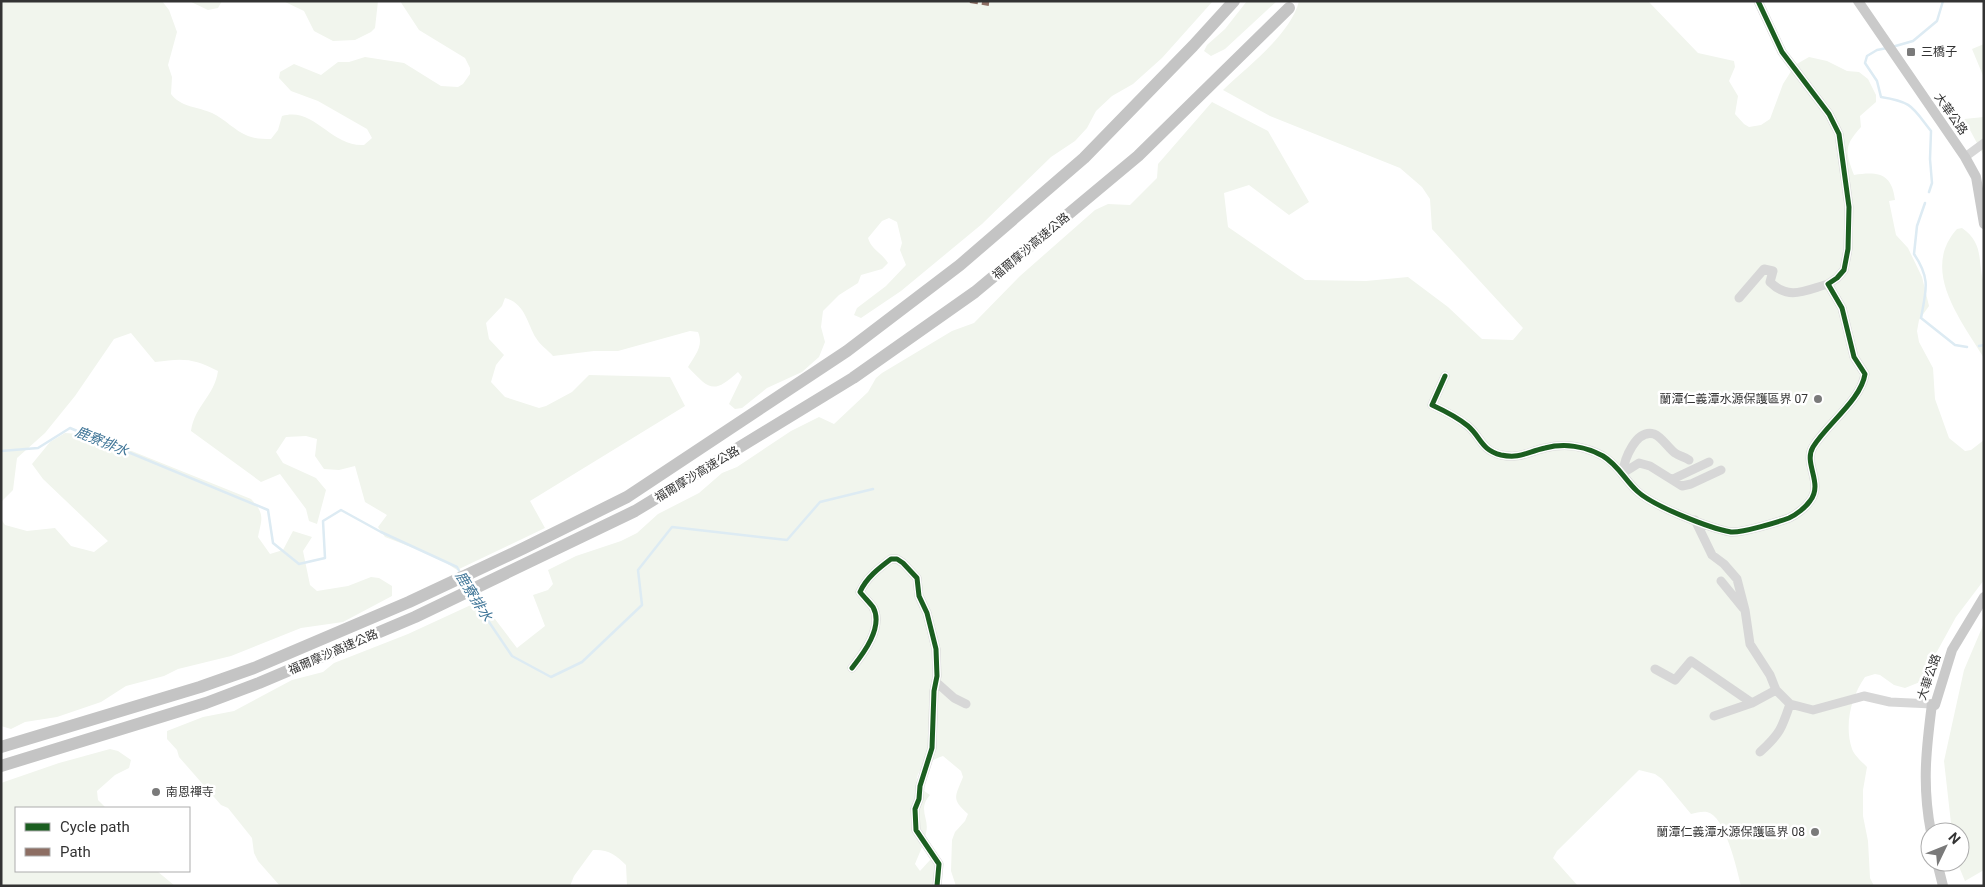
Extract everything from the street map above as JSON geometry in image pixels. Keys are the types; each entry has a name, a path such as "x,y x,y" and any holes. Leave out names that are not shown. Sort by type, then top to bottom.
{"highway":[{"name":"福爾摩沙高速公路","path":"1,747 200,687 254,668 409,602 627,497 848,351 960,264 1084,158 1234,1"},
{"name":"福爾摩沙高速公路","path":"1,766 206,703 259,683 415,617 635,511 853,378 975,292 1138,156 1289,8"}],"main road":[{"name":"大華公路","path":"1858,1 1980,178 1984,224"},
{"name":"大華公路","path":"1929,822 1926,806 1925,760 1932,704 1935,705 1952,650 1984,598"},
{"path":"1940,872 1943,886"}],"street":[{"path":"1739,298 1764,269 1773,271 1770,282 1778,290 1795,294 1828,284 1844,270 1848,248 1849,206 1839,134 1829,114 1782,52 1758,1"},
{"path":"1965,157 1984,143"},
{"path":"1445,376 1432,405 1454,415 1470,428 1481,443 1490,451 1518,457 1543,448 1569,444 1603,456 1623,473 1638,492 1676,514 1732,532 1749,530 1791,517 1810,502 1817,489 1811,456 1812,448 1828,427 1854,399 1864,383 1865,374 1854,357 1842,308 1828,284"},
{"path":"1623,473 1624,463 1635,442 1647,434 1656,435 1674,453 1689,460"},
{"path":"1673,479 1709,462"},
{"path":"1623,473 1639,463 1650,466 1682,486 1691,484 1721,470"},
{"path":"1695,520 1712,555 1724,564 1737,579 1745,610 1750,644 1770,675 1776,690 1790,704 1812,710 1864,696 1890,702 1932,704"},
{"path":"852,668 868,647 876,616 873,608 860,592 877,570 891,559 897,559 918,578 919,596 927,613 936,648 932,748 920,786 919,799 914,809 916,830 939,864 938,886"},
{"path":"1721,581 1745,610"},
{"path":"1655,669 1675,680 1691,661 1752,703"},
{"path":"936,682 954,698 966,704"},
{"path":"1714,716 1752,703 1776,690"},
{"path":"1760,752 1776,738 1781,730 1790,704"}],"shaded area":[{"path":"1,1 162,1 169,10 177,32 168,65 172,77 171,94 179,102 212,113 243,134 254,138 271,139 278,130 282,116 293,114 313,121 342,140 352,144 364,145 372,138 367,129 318,101 291,91 279,78 280,72 294,64 321,75 338,62 349,62 365,57 404,63 441,86 458,87 463,84 470,74 470,68 465,58 419,30 400,1 1213,1 1162,58 1133,84 1112,96 1096,111 1087,128 1075,141 1051,157 982,224 901,291 861,318 854,315 857,308 886,286 906,265 900,250 902,243 897,222 889,218 882,221 868,238 869,242 888,263 882,269 861,275 858,283 839,295 823,311 821,327 825,342 819,357 802,372 767,388 742,408 735,409 729,404 742,377 738,372 723,384 711,386 701,380 688,367 699,346 700,337 698,332 690,331 618,351 594,351 553,356 538,341 525,314 517,304 505,298 502,306 486,323 489,339 504,355 496,365 491,382 505,397 539,408 572,392 589,375 670,377 685,406 530,501 545,528 457,570 437,557 385,537 378,527 387,515 365,502 355,466 339,470 324,469 315,456 317,439 306,436 286,437 276,452 283,463 316,478 326,490 317,524 309,521 306,509 280,474 261,482 191,431 196,414 213,388 218,371 188,360 155,362 131,333 114,339 75,396 45,433 17,458 13,490 1,502"},
{"path":"189,1 222,1 218,8 208,10"},
{"path":"283,1 378,1 375,28 355,40 333,41 314,31 304,11"},
{"path":"1247,1 1277,1 1225,49 1211,56 1204,51 1207,45 1225,29"},
{"path":"1299,1 1648,1 1698,53 1734,61 1735,67 1729,81 1738,96 1735,114 1749,127 1761,125 1770,119 1783,84 1795,65 1809,57 1827,61 1847,71 1859,72 1868,79 1876,95 1876,102 1860,116 1861,127 1849,144 1848,154 1851,167 1854,175 1877,174 1883,176 1891,185 1895,200 1889,201 1896,235 1908,248 1922,277 1929,306 1919,320 1917,331 1919,342 1933,368 1935,399 1949,438 1965,451 1971,450 1984,440 1984,580 1956,617 1934,657 1925,680 1905,688 1894,685 1880,675 1875,674 1865,677 1856,693 1850,712 1849,730 1852,749 1867,767 1863,790 1863,816 1868,841 1870,878 1874,886 1741,886 1725,833 1713,815 1707,812 1691,814 1662,779 1655,774 1639,770 1557,851 1553,858 1578,886 956,886 951,871 952,840 955,832 965,821 968,814 959,805 956,797 963,777 961,771 943,756 924,766 920,770 917,780 917,786 930,795 924,805 927,828 915,864 920,871 930,860 937,857 938,864 932,886 627,886 626,865 611,853 593,850 574,876 570,886 280,886 258,861 254,853 252,838 228,808 221,805 179,757 177,750 167,739 167,731 203,717 234,711 292,680 323,672 334,663 408,634 473,604 495,619 517,648 545,626 533,595 548,590 553,584 548,570 576,556 621,541 637,533 658,514 699,493 722,473 737,467 791,431 819,417 834,424 868,392 876,378 882,373 952,331 974,323 1020,276 1095,210 1108,204 1130,205 1157,178 1158,164 1212,102 1268,131 1309,202 1289,215 1249,185 1224,193 1228,227 1305,280 1366,281 1408,277 1448,307 1482,339 1513,340 1523,328 1432,229 1430,199 1422,187 1400,168 1270,116 1223,90 1278,38 1287,26"},
{"path":"1984,44 1984,78 1972,49"},
{"path":"1984,117 1984,156 1964,119"},
{"path":"1962,228 1974,240 1979,254 1984,284 1984,358 1956,311 1948,295 1943,278 1942,261 1947,245 1957,229"},
{"path":"65,433 92,435 251,499 259,509 261,516 258,537 270,554 283,550 293,531 312,537 303,551 310,585 317,591 348,586 371,577 379,578 392,586 392,596 343,622 301,628 231,656 178,669 164,676 126,686 101,702 57,717 25,722 11,729 1,726 1,519 5,525 27,531 55,528 71,546 94,552 108,541 43,479 32,464 50,442"},
{"path":"1984,623 1984,870 1965,881 1961,872 1970,872 1970,822 1951,822 1944,761 1964,670"},
{"path":"110,749 118,751 131,760 129,768 115,775 97,791 98,800 105,807 15,807 15,872 158,872 175,886 1,886 1,783 59,763"}],"waterway":[{"path":"1892,47 1913,41 1937,21 1943,1"},
{"path":"1887,48 1877,50 1867,56 1865,63 1877,81 1881,97 1900,101 1911,107 1931,131 1930,159 1932,183 1929,192"},
{"path":"1925,203 1917,226 1914,254 1923,271 1926,285 1921,318 1955,345 1967,347"},
{"path":"1979,346 1984,345"},
{"name":"鹿寮排水","path":"1,451 38,448 70,428 268,510 273,543 299,564 325,558 323,521 341,510 381,532 457,567 461,574"},
{"name":"鹿寮排水","path":"473,594 512,656 551,677 582,662 642,605 638,570 672,527 787,540 820,502 873,489"}],"marked path":[{"path":"970,1 989,4"}],"cycle path":[{"path":"1445,376 1432,405 1464,423 1485,447 1494,453 1513,456 1560,446 1574,446 1589,450 1608,460 1637,491 1655,503 1696,521 1731,532 1751,529 1789,518 1798,513 1808,503 1814,494 1815,487 1810,460 1813,447 1857,393 1865,374 1854,357 1842,308 1828,284 1844,270 1848,249 1849,207 1839,134 1829,114 1782,52 1758,1"},
{"path":"852,668 871,640 876,623 873,607 860,592 869,578 891,559 897,559 917,578 919,596 927,613 936,649 937,676 934,691 932,748 915,809 916,830 939,864 937,886"}],"place":[{"name":"三橋子","path":"1911,52"},
{"name":"蘭潭仁義潭水源保護區界 07","path":"1818,399"},
{"name":"南恩禪寺","path":"156,792"},
{"name":"蘭潭仁義潭水源保護區界 08","path":"1815,832"}]}
